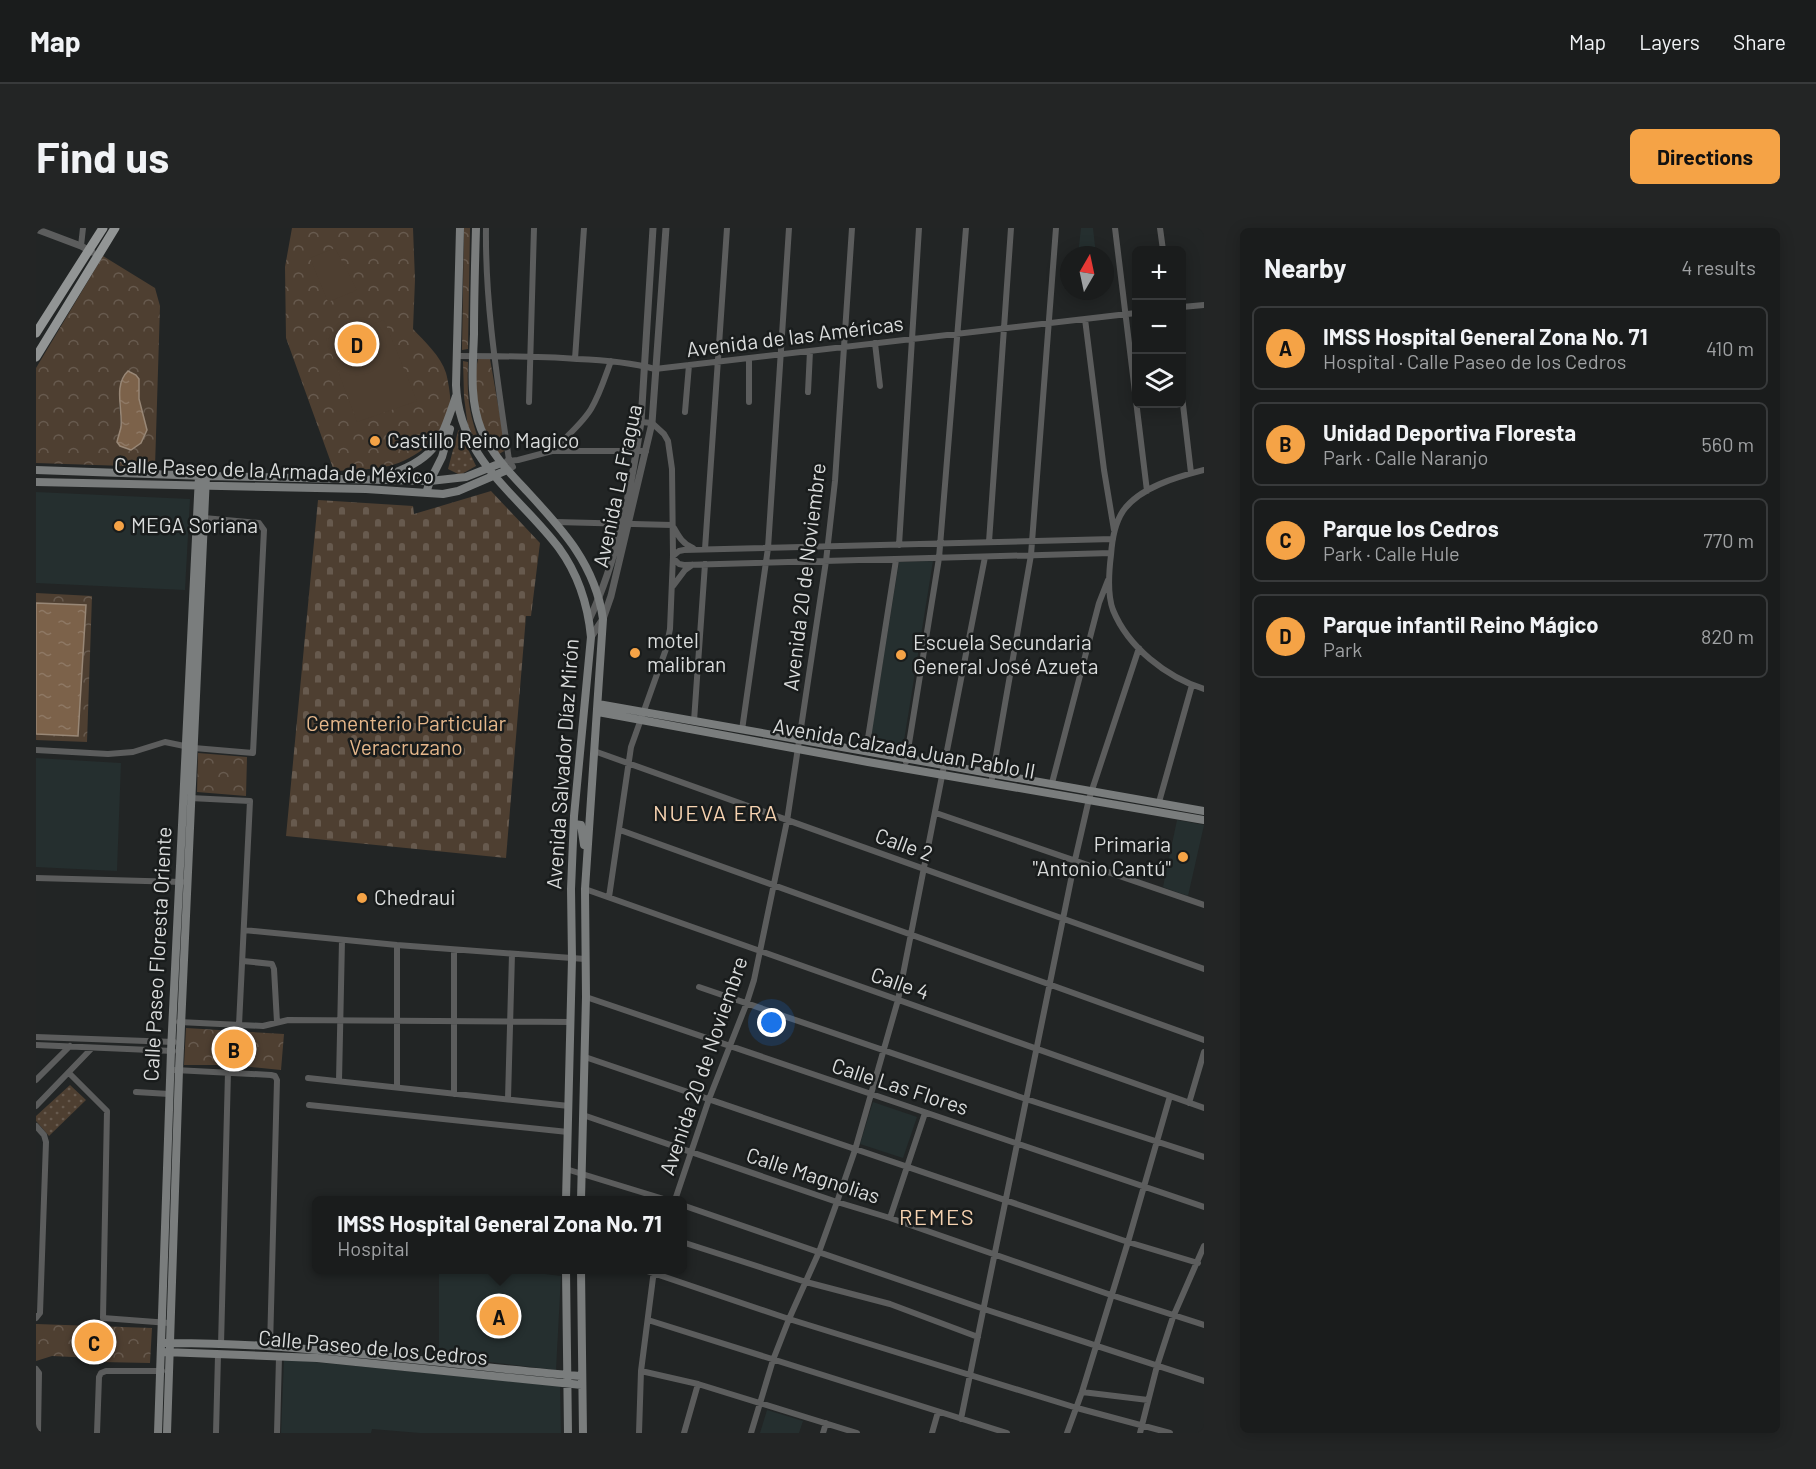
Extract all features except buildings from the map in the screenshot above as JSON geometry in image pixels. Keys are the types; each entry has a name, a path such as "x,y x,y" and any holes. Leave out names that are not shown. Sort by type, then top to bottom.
{"main road":[{"path":"36,333 103,228"},
{"path":"36,357 89,251 115,228"},
{"name":"Avenida Salvador Díaz Mirón","path":"460,228 457,395 464,425 471,444 487,468 559,548 575,574 589,620 591,638 574,824 571,889 572,959 566,1196"},
{"name":"Avenida Salvador Díaz Mirón","path":"476,228 473,356 473,397 476,415 489,445 556,522 577,550 600,598 603,619 585,889 586,998 581,1196"},
{"path":"376,479 406,468 432,451 444,432 457,395"},
{"path":"426,493 442,457 452,420 452,411"},
{"name":"Calle Paseo de la Armada de México","path":"36,470 430,481 466,477 487,468 508,465"},
{"name":"Calle Paseo de la Armada de México","path":"36,482 366,489 443,494 458,491 494,476 508,465"},
{"path":"119,473 119,484"},
{"path":"158,474 158,485"},
{"name":"Calle Paseo Floresta Oriente","path":"190,747 203,476"},
{"name":"Calle Paseo Floresta Oriente","path":"158,1433 164,1371 187,797 204,518 202,486"},
{"name":"Avenida Calzada Juan Pablo II","path":"598,708 799,750 991,784 1160,802 1204,811"},
{"name":"Avenida Calzada Juan Pablo II","path":"641,716 694,721 1052,783 1091,795 1204,820"},
{"path":"574,824 581,825 584,845 588,849"},
{"name":"Calle Paseo Floresta Oriente","path":"168,1228 170,1094 175,1070"},
{"path":"566,1274 568,1433"},
{"path":"581,1274 583,1433"},
{"name":"Calle Paseo de los Cedros","path":"165,1348 221,1345 279,1357 582,1381"},
{"name":"Calle Paseo de los Cedros","path":"165,1348 218,1355 270,1347 450,1362 566,1380"},
{"name":"Calle Paseo Floresta Oriente","path":"164,1371 166,1433"}],"street":[{"path":"83,228 89,251"},
{"path":"486,228 488,304 508,465 552,451 646,451"},
{"path":"529,402 534,228"},
{"path":"575,359 584,228"},
{"name":"Avenida La Fragua","path":"589,620 600,598 621,524 637,450 641,422 653,228"},
{"name":"Avenida La Fragua","path":"591,638 603,619 611,596 652,423 666,228"},
{"path":"705,549 727,228"},
{"path":"742,730 768,548 789,228"},
{"name":"Avenida 20 de Noviembre","path":"676,1196 690,1152 746,1005 760,952 787,820 828,546 835,481 852,228"},
{"path":"899,545 919,228"},
{"path":"905,768 939,558 966,228"},
{"path":"989,542 1011,228"},
{"path":"991,784 1031,555 1056,228"},
{"path":"1115,228 1147,491"},
{"path":"1160,228 1162,246"},
{"path":"36,230 89,251"},
{"path":"1186,306 1204,304"},
{"name":"Avenida de las Américas","path":"457,356 530,356 611,361 655,369 1132,313"},
{"path":"1085,319 1114,536"},
{"path":"875,344 880,386"},
{"path":"808,392 810,351"},
{"path":"749,358 749,402"},
{"path":"552,451 591,409 611,361"},
{"path":"685,412 689,365"},
{"path":"1183,408 1191,473"},
{"path":"609,897 631,747 666,649 670,629 673,557 672,469 668,441 664,434 652,423 641,422"},
{"path":"1204,470 1147,491 1133,500 1124,510 1114,536 1109,576 1113,608 1124,629 1139,648 1161,668 1192,686 1204,689"},
{"path":"36,750 108,754 133,752 165,742 190,747 253,753 264,530 261,524 204,518"},
{"path":"556,522 672,525"},
{"path":"672,525 687,546 697,550"},
{"path":"673,557 679,551 705,549 1032,542 1114,536"},
{"path":"673,557 679,564 705,564 1111,553"},
{"path":"751,1433 789,1319 819,1252 855,1150 898,1000 985,557"},
{"path":"866,751 896,560"},
{"path":"671,589 692,564"},
{"path":"694,721 705,564"},
{"path":"1052,783 1099,603 1109,576"},
{"path":"961,1419 1075,860 1091,795 1139,648"},
{"path":"1160,802 1192,686"},
{"name":"Calle 2","path":"594,751 1204,969"},
{"path":"187,797 250,801 239,1025"},
{"path":"936,813 1204,905"},
{"path":"620,830 1204,1040"},
{"path":"36,878 183,882"},
{"name":"Calle 4","path":"585,889 1204,1108"},
{"path":"244,930 454,950 585,959"},
{"path":"339,1082 342,940"},
{"path":"397,945 397,1087"},
{"path":"454,950 454,1094"},
{"path":"508,1099 512,954"},
{"path":"243,961 272,964 276,1022"},
{"path":"699,987 746,1005 1204,1157"},
{"name":"Calle Las Flores","path":"586,998 1204,1207"},
{"path":"177,1022 263,1026 276,1022 341,1020 571,1022"},
{"path":"36,1037 176,1042"},
{"path":"36,1080 77,1040"},
{"path":"36,1106 100,1040"},
{"path":"36,1045 175,1052"},
{"path":"1189,1103 1204,1052"},
{"path":"585,1057 1128,1242 1197,1263"},
{"path":"175,1070 275,1076 277,1080 270,1347"},
{"path":"221,1345 228,1072"},
{"path":"69,1073 107,1111 103,1318 165,1323"},
{"path":"308,1078 569,1106"},
{"path":"136,1092 170,1094"},
{"path":"1067,1433 1077,1408 1128,1242 1170,1096"},
{"path":"309,1105 568,1132"},
{"path":"890,1218 925,1113"},
{"name":"Calle Magnolias","path":"583,1115 837,1203 890,1218 1173,1317 1204,1325"},
{"path":"36,1126 44,1135 46,1142 38,1317"},
{"path":"567,1169 655,1196"},
{"path":"687,1207 984,1309 1204,1381"},
{"path":"687,1244 805,1283 890,1304 978,1337"},
{"path":"1140,1433 1157,1366 1173,1317 1204,1246"},
{"path":"639,1433 641,1371 653,1274"},
{"path":"662,1274 789,1319 1077,1408 1170,1433"},
{"path":"648,1320 1007,1433"},
{"path":"216,1433 218,1355"},
{"path":"277,1433 279,1357"},
{"path":"449,1372 450,1362"},
{"path":"37,1369 39,1373 38,1433"},
{"path":"98,1433 101,1373 106,1371 164,1371"},
{"path":"641,1371 698,1384 857,1433"},
{"path":"684,1433 698,1384"},
{"path":"1082,1392 1148,1400"},
{"path":"932,1433 938,1412"},
{"path":"823,1433 826,1424"}],"shaded area":[{"path":"1081,228 1093,228 1095,246 1079,246"},
{"name":"MEGA Soriana","path":"36,492 190,499 185,590 36,583"},
{"name":"Escuela Secundaria General José Azueta","path":"933,561 902,753 869,748 899,562"},
{"path":"36,758 121,763 117,871 36,867"},
{"name":"Primaria \"Antonio Cantú\"","path":"1177,820 1204,825 1188,896 1163,887"},
{"path":"873,1102 917,1117 903,1158 860,1144"},
{"path":"439,1274 561,1276 556,1370 439,1356"},
{"path":"284,1359 560,1386 561,1433 420,1433 372,1429 371,1433 281,1433"},
{"path":"767,1410 803,1421 799,1433 760,1433"}],"green space":[{"path":"292,228 413,228 415,280 413,329 432,349 444,367 449,386 450,406 447,419 436,437 419,452 399,463 362,470 334,471 286,338 285,267"},
{"path":"464,228 470,228 468,349 462,350"},
{"path":"335,248 357,290 328,302 310,258"},
{"path":"103,256 155,288 160,306 155,467 36,463 36,368","holes":["130,371 139,379 139,399 147,430 141,443 118,439 121,428 119,401 122,378"]},
{"path":"384,320 417,401 357,422 326,339"},
{"path":"478,359 490,359 506,450 499,454 485,433 476,404 475,376"},
{"path":"463,361 468,362 469,404 481,446 468,428"},
{"path":"459,430 476,466 460,475 448,469"},
{"name":"Cementerio Particular Veracruzano","path":"491,491 540,543 531,616 526,616 506,858 286,836 318,500 413,506 414,514"},
{"path":"36,593 92,596 87,742 36,740"},
{"path":"198,753 247,757 246,796 197,792"},
{"path":"186,1028 284,1034 281,1070 231,1065 184,1065"},
{"path":"70,1085 86,1100 49,1136 36,1121 36,1116"},
{"path":"36,1324 152,1328 150,1363 101,1362 93,1358 52,1356 36,1361"}],"water":[{"path":"128,371 139,379 139,399 147,430 141,443 131,450 120,446 117,442 121,427 121,383"},
{"path":"36,603 86,605 78,736 36,734"}],"place":[{"name":"Parque infantil Reino Mágico","path":"357,344"},
{"name":"Castillo Reino Magico","path":"375,441"},
{"name":"MEGA Soriana","path":"119,526"},
{"name":"motel malibran","path":"635,653"},
{"name":"Escuela Secundaria General José Azueta","path":"901,655"},
{"name":"Primaria \"Antonio Cantú\"","path":"1183,857"},
{"name":"Chedraui","path":"362,898"},
{"name":"Unidad Deportiva Floresta","path":"234,1049"},
{"name":"IMSS Hospital General Zona No. 71","path":"499,1316"},
{"name":"Parque los Cedros","path":"94,1342"}],"district":[{"name":"NUEVA ERA","path":"716,813"},
{"name":"REMES","path":"937,1217"}]}
